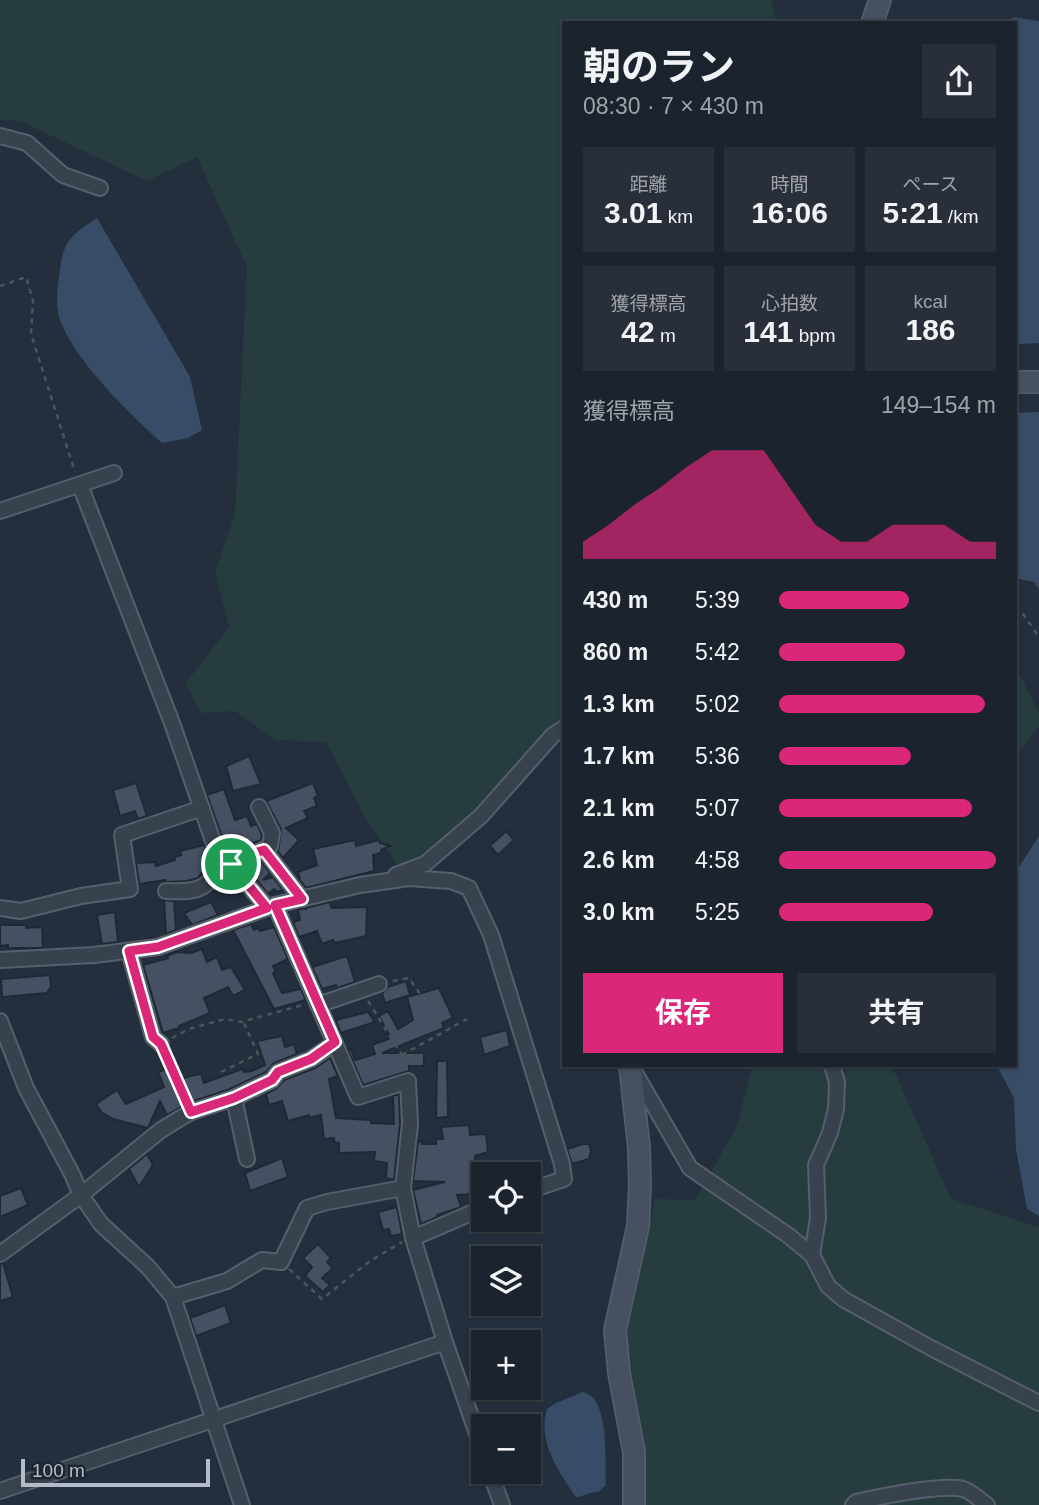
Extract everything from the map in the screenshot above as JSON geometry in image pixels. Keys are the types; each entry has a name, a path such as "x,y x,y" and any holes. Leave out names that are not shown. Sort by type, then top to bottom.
{"main road":[{"path":"873,21 880,0"},
{"path":"1017,382 1039,382"},
{"path":"631,1067 639,1148 638,1226 615,1330 619,1373 634,1452 634,1505"}],"street":[{"path":"0,136 27,143 63,175 100,188"},
{"path":"0,511 114,473"},
{"path":"80,485 172,723 214,841 229,862 271,906 358,1097 408,1081 410,1124 403,1188 413,1238 471,1417"},
{"path":"375,883 425,864 481,816 553,735 562,729"},
{"path":"166,891 194,892 204,888 229,862 270,846 272,833 259,807"},
{"path":"0,908 21,911 81,896 130,889 122,835 202,808"},
{"path":"264,850 302,899"},
{"path":"0,960 94,955 158,947 271,906 375,883 409,878 451,881 468,888 491,936 562,1164 564,1179 541,1187"},
{"path":"129,951 153,1037 161,1044"},
{"path":"317,1003 379,984"},
{"path":"0,1021 26,1088 81,1195 100,1224 148,1267 173,1297 242,1505"},
{"path":"0,1254 81,1195 161,1130 191,1112 234,1098 272,1080 278,1072 311,1059 335,1042"},
{"path":"632,1067 690,1168 789,1236 812,1255 828,1286 843,1299 1039,1403"},
{"path":"812,1255 818,1218 816,1165 830,1133 836,1109 837,1082 832,1067"},
{"path":"234,1098 247,1159"},
{"path":"173,1297 227,1281 262,1260 281,1262 307,1208 403,1188"},
{"path":"413,1238 471,1213"},
{"path":"0,1491 445,1342"},
{"path":"494,1484 502,1505"},
{"path":"853,1505 889,1494 963,1489 987,1505"}],"path":[{"path":"0,286 26,277 33,301 30,334 80,485"},
{"path":"1017,609 1039,637"},
{"path":"379,984 409,978 425,1001"},
{"path":"362,990 402,1055 467,1019"},
{"path":"191,1112 161,1044 189,1029 225,1019 243,1021 317,1003"},
{"path":"220,1072 258,1054 243,1021"},
{"path":"281,1262 322,1299 370,1261 399,1242 413,1238"}],"green space":[{"path":"0,0 771,0 776,21 562,21 562,717 487,801 419,859 399,867 366,819 326,742 276,740 235,711 201,713 186,683 229,627 215,572 235,514 247,267 197,157 147,181 20,121 0,120"},
{"path":"1017,669 1039,713 1039,727 1017,754"},
{"path":"752,1067 892,1067 951,1199 1039,1227 1039,1505 644,1505 636,1403 624,1334 655,1199 695,1200 737,1126"}],"water":[{"path":"1013,17 1039,21 1039,343 1017,344 1017,21 1011,21"},
{"path":"97,218 190,377 202,430 188,438 162,443 93,372 70,341 62,325 57,301 65,248 79,230"},
{"path":"1039,412 1039,589 1034,582 1017,578 1017,413"},
{"path":"1039,836 1039,1216 1027,1209 1016,1149 1014,1098 998,1067 1017,1067 1017,870"},
{"path":"583,1392 592,1397 602,1418 606,1485 598,1492 576,1497 551,1456 545,1421 547,1409"}],"building":[{"path":"249,756 261,784 233,791 226,766"},
{"path":"136,783 147,816 138,819 135,811 120,816 113,790"},
{"path":"313,783 318,796 314,798 317,806 304,811 308,818 286,828 299,840 283,858 278,852 281,829 266,801"},
{"path":"224,789 235,820 247,816 251,826 257,824 262,835 261,840 235,850 228,847 207,795"},
{"path":"506,831 514,840 498,855 490,846"},
{"path":"355,840 356,846 379,840 380,843 390,846 373,855 374,871 306,888 298,872 317,865 313,849"},
{"path":"204,845 212,861 198,878 139,884 136,863 155,862 156,866 175,860 175,857 181,855 180,851"},
{"path":"261,861 270,873 263,880 273,877 283,890 277,892 274,889 268,894 248,869"},
{"path":"164,900 174,901 176,930 166,934"},
{"path":"211,902 218,915 192,925 184,913"},
{"path":"329,902 332,908 367,907 366,936 322,944 317,931 299,937 293,922 300,920 298,910"},
{"path":"115,912 118,942 102,944 97,915"},
{"path":"251,924 254,930 259,928 260,931 274,927 288,959 273,966 276,972 273,973 282,993 301,989 306,1000 274,1009 233,930"},
{"path":"0,925 42,927 43,948 0,946"},
{"path":"202,949 207,962 217,957 222,970 231,967 245,990 233,996 228,987 204,998 210,1013 163,1033 143,965 168,958 167,956 177,952 191,953"},
{"path":"347,956 355,982 337,988 336,985 322,989 312,967"},
{"path":"50,975 51,987 47,993 2,997 1,979"},
{"path":"406,981 410,995 385,1003 382,993 388,987"},
{"path":"439,988 453,1018 442,1023 444,1028 382,1053 424,1053 424,1066 409,1066 409,1071 363,1085 348,1050 351,1049 355,1060 375,1054 372,1045 391,1038 379,1016 388,1011 398,1029 413,1020 407,997"},
{"path":"368,1012 375,1022 341,1033 336,1020"},
{"path":"507,1030 510,1046 484,1055 480,1037"},
{"path":"282,1036 285,1047 294,1044 297,1054 274,1063 266,1072 230,1089 188,1103 167,1115 160,1101 148,1128 113,1119 102,1113 96,1104 117,1090 126,1104 164,1087 158,1072 167,1069 173,1082 201,1074 204,1083 242,1069 244,1072 252,1071 265,1065 257,1041"},
{"path":"330,1058 338,1076 329,1079 336,1118 394,1124 393,1096 399,1094 400,1124 394,1180 386,1178 387,1163 374,1161 375,1152 339,1153 339,1143 334,1142 334,1138 324,1139 321,1115 309,1118 309,1115 288,1121 282,1101 269,1105 266,1094 284,1080 315,1068"},
{"path":"437,1061 447,1061 448,1117 436,1118"},
{"path":"469,1125 470,1135 486,1134 488,1152 475,1156 475,1161 471,1162 471,1194 457,1195 461,1207 421,1224 413,1190 445,1182 413,1181 418,1142 436,1144 436,1139 443,1139 441,1127"},
{"path":"589,1144 589,1159 572,1164 567,1149"},
{"path":"147,1154 153,1165 139,1187 129,1169"},
{"path":"282,1158 288,1177 250,1191 245,1173"},
{"path":"21,1188 28,1205 0,1217 0,1196"},
{"path":"397,1207 402,1234 391,1236 389,1229 383,1230 378,1212"},
{"path":"318,1244 331,1258 327,1262 333,1268 322,1278 330,1285 323,1292 305,1276 312,1267 303,1258"},
{"path":"3,1263 13,1297 0,1301 0,1264"},
{"path":"225,1305 231,1323 196,1336 190,1318"}],"route":[{"path":"264,850 302,899 275,905 335,1042 311,1059 278,1072 272,1080 234,1098 191,1112 161,1044 153,1037 129,951 158,947 267,908 231,864 239,858 264,850"}]}
